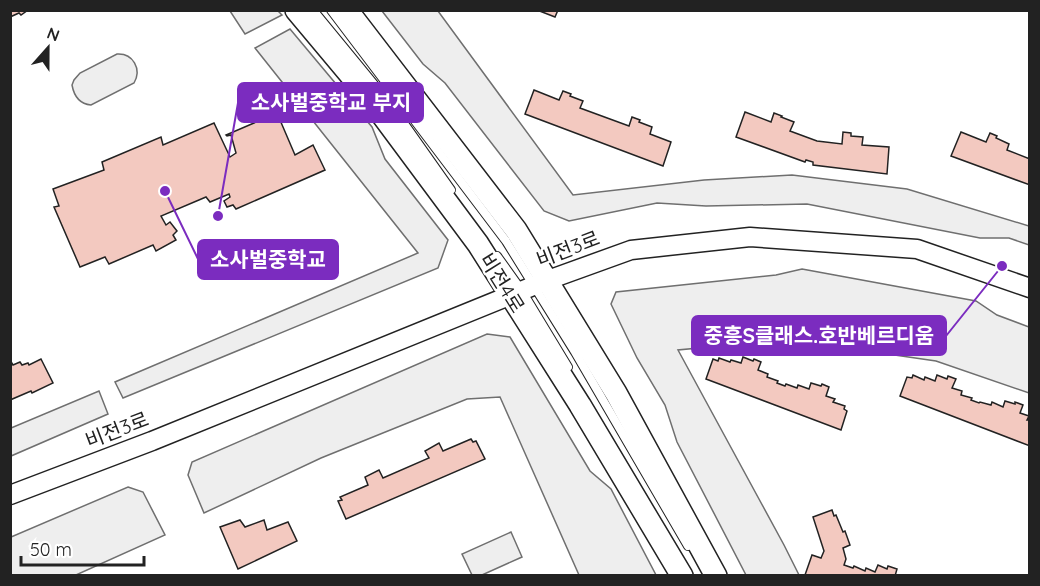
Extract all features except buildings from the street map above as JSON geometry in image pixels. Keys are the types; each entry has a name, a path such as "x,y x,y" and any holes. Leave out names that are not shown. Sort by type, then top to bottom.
{"main road":[{"name":"비전4로","path":"296,10 368,96 478,244 529,288 616,393 717,576"},
{"name":"비전4로","path":"347,10 516,230 529,288 580,405 686,570"}],"street":[{"name":"비전3로","path":"10,495 152,441 529,288 631,250 750,237 917,249 1029,288"}],"lane":[{"path":"313,10 391,105 453,193"},
{"path":"332,10 506,241 576,379"},
{"path":"494,252 529,288"},
{"path":"662,526 686,570"}],"shaded area":[{"path":"230,11 278,11 282,15 245,34"},
{"path":"382,11 438,11 573,195 704,180 792,175 907,189 1029,226 1029,245 1009,238 980,238 807,204 706,206 657,203 569,221 544,211 445,83 423,64"},
{"path":"290,29 372,127 385,159 448,240 438,268 123,398 115,382 418,253 255,48"},
{"path":"117,54 123,54 132,59 137,72 134,83 91,105 81,101 73,89 74,80 80,73"},
{"path":"802,269 976,301 997,315 1029,327 1029,393 936,361 860,350 731,345 678,350 799,575 746,575 677,442 665,405 637,358 611,304 616,292 776,275"},
{"path":"487,334 510,337 590,471 611,489 656,575 579,575 500,397 467,399 321,458 204,513 188,475 192,462"},
{"path":"99,391 108,414 11,456 11,428"},
{"path":"128,487 143,492 165,535 76,575 11,575 11,537"},
{"path":"511,532 522,557 482,575 472,575 462,554"}],"place":[{"name":"소사벌중학교","path":"165,191"},
{"name":"소사벌중학교 부지","path":"218,216"},
{"name":"중흥S클래스.호반베르디움","path":"1002,266"}]}
